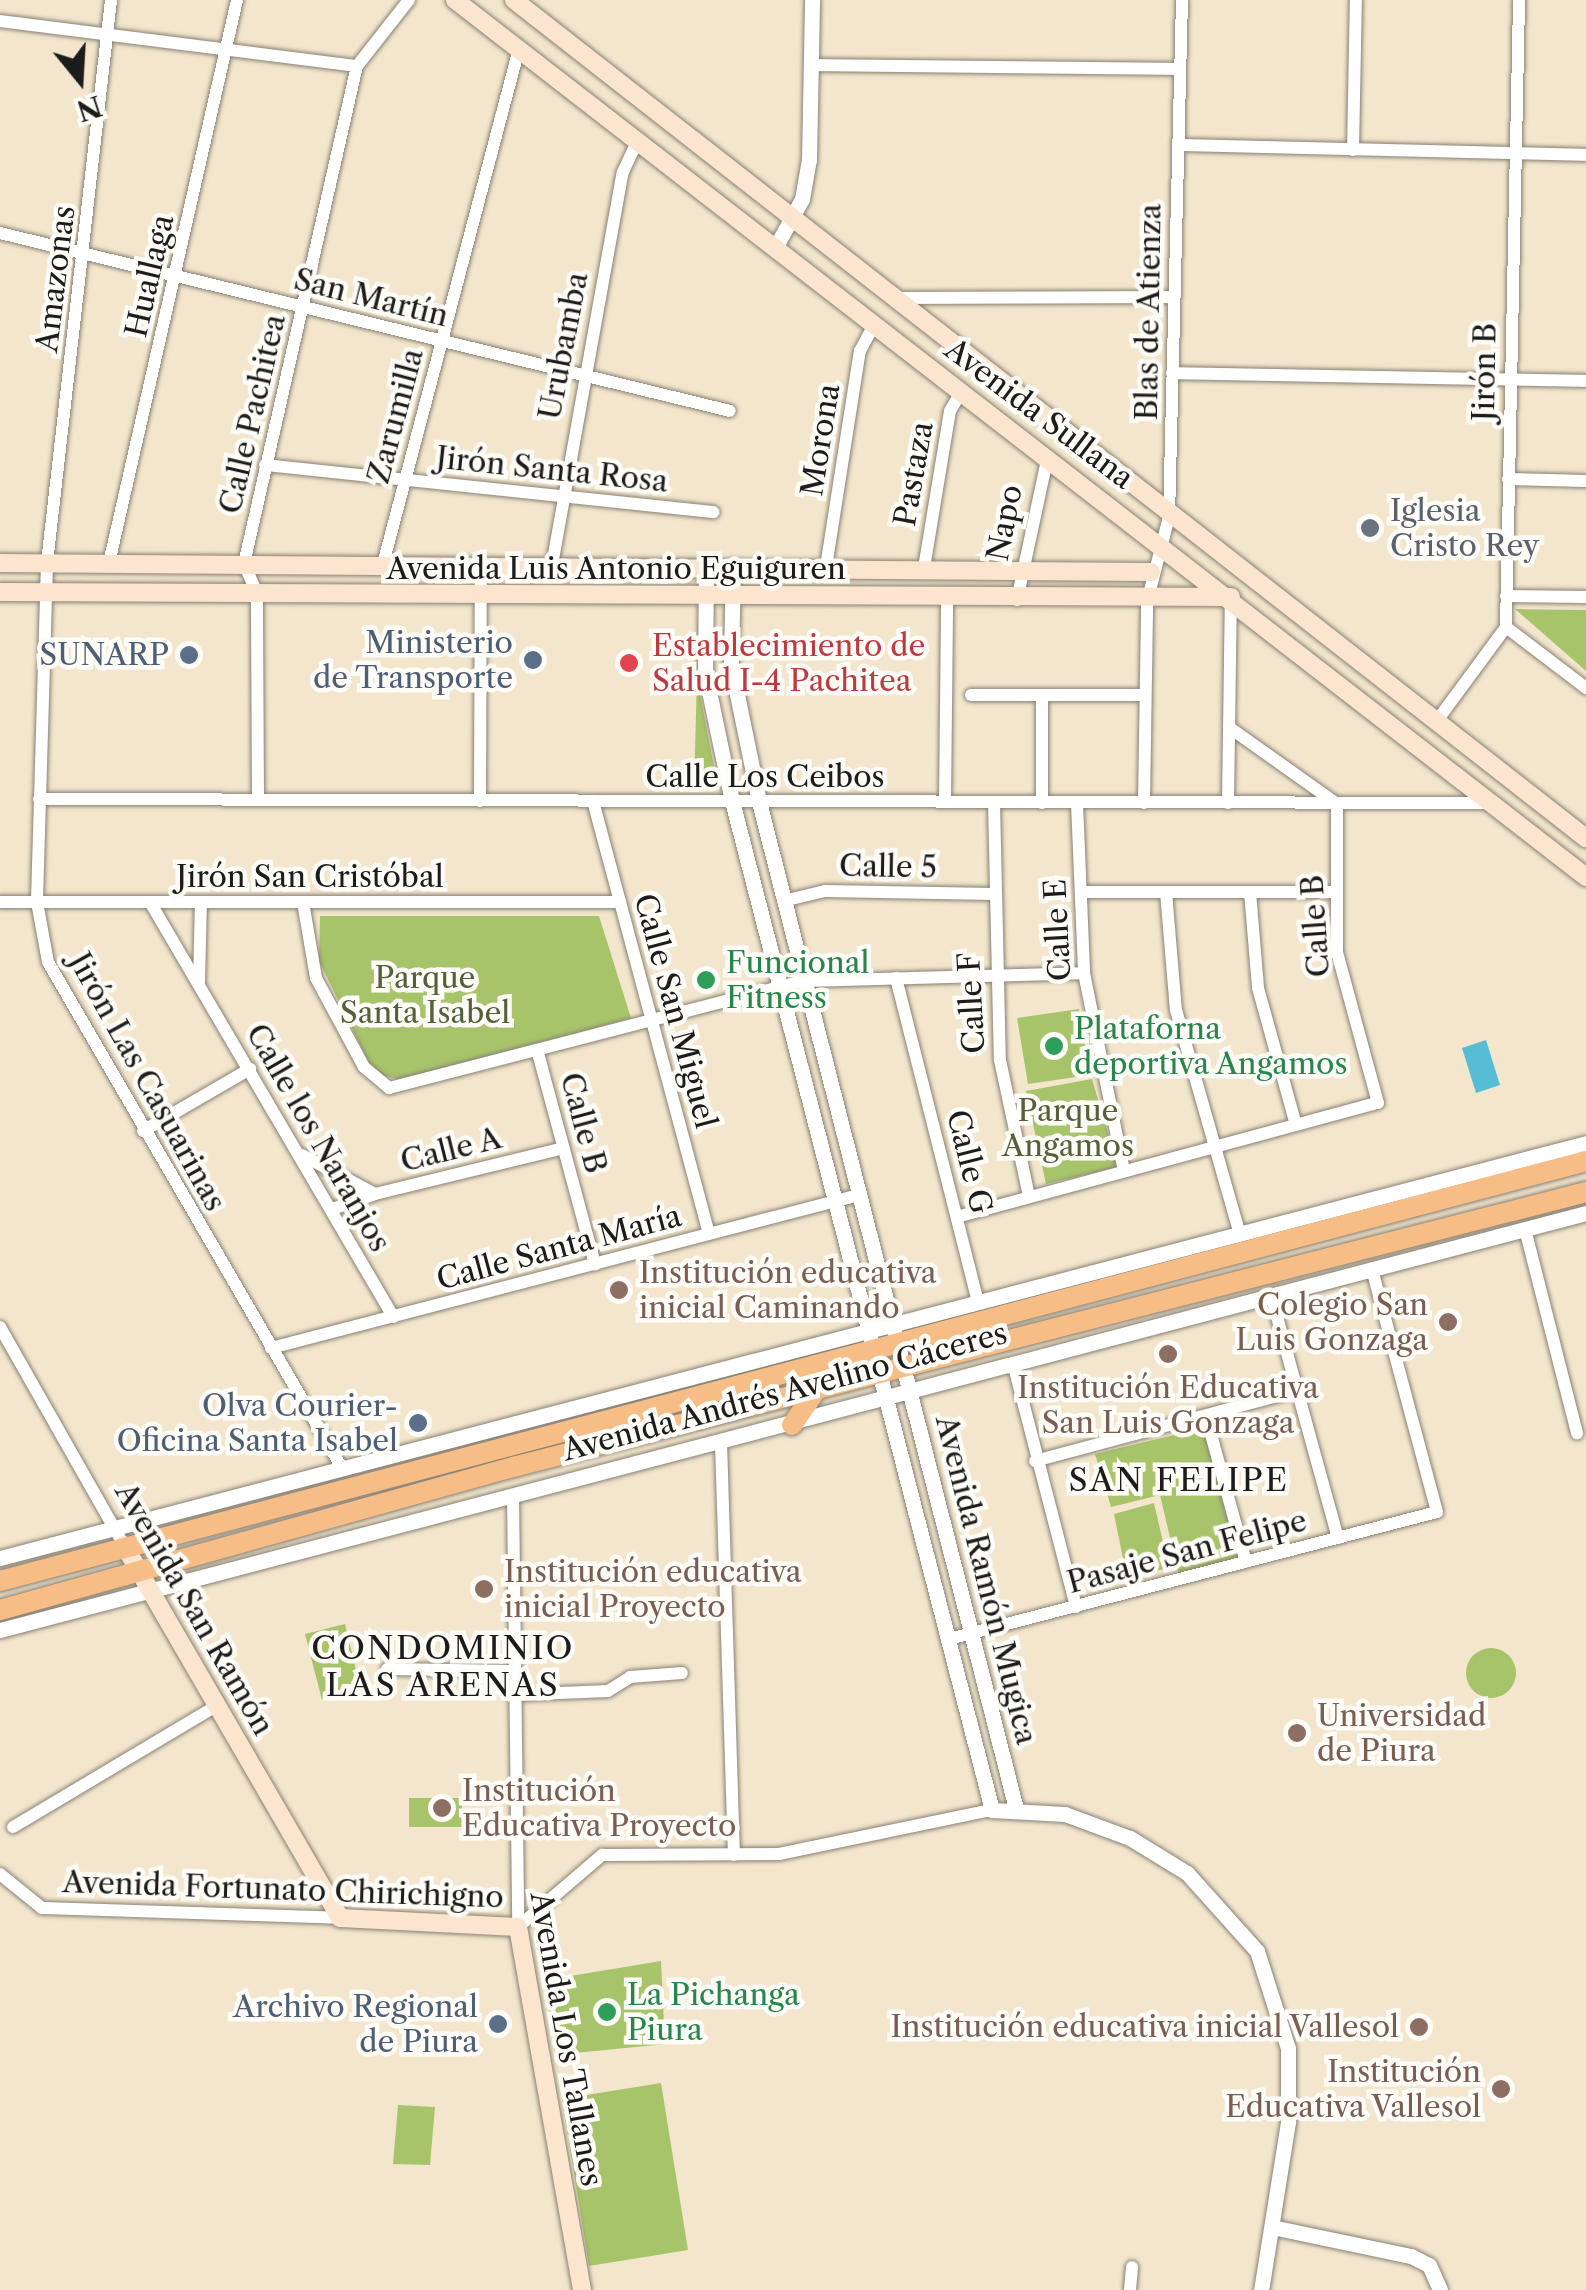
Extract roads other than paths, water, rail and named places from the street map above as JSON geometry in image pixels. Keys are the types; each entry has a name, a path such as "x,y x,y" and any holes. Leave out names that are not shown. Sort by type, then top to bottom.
{"highway":[{"name":"Avenida Andrés Avelino Cáceres","path":"0,1581 119,1536 895,1332 1586,1162"},
{"name":"Avenida Andrés Avelino Cáceres","path":"0,1610 139,1569 882,1372 1586,1192"},
{"path":"792,1425 816,1390"}],"main road":[{"name":"Avenida Sullana","path":"455,0 1159,540 1586,877"},
{"name":"Avenida Sullana","path":"514,0 793,224 1586,838"},
{"name":"Avenida Luis Antonio Eguiguren","path":"0,563 706,565 1151,572"},
{"name":"Avenida Luis Antonio Eguiguren","path":"0,592 1147,602 1231,597"},
{"path":"1491,803 1514,782"},
{"name":"Avenida San Ramón","path":"119,1536 340,1918"},
{"name":"Avenida Fortunato Chirichigno","path":"340,1918 518,1927"},
{"name":"Avenida Los Tallanes","path":"518,1927 582,2290"}],"street":[{"name":"Amazonas","path":"47,563 111,0"},
{"name":"Huallaga","path":"108,563 237,0"},
{"name":"Calle Pachitea","path":"244,564 357,66 409,0"},
{"path":"776,248 793,224 809,160 812,0"},
{"name":"Blas de Atienza","path":"1144,803 1147,602 1151,572 1168,516 1182,0"},
{"path":"1353,150 1356,0"},
{"name":"Jirón B","path":"1506,627 1519,0"},
{"path":"0,20 357,66"},
{"name":"Zarumilla","path":"383,564 519,50"},
{"path":"811,65 1180,68"},
{"name":"Urubamba","path":"552,565 583,375 638,140"},
{"path":"1178,146 1586,155"},
{"name":"San Martín","path":"0,233 730,411"},
{"path":"888,298 1174,297"},
{"name":"Morona","path":"826,567 860,350 875,324"},
{"path":"1172,373 1586,381"},
{"name":"Pastaza","path":"924,568 950,411 962,390"},
{"name":"Napo","path":"1018,600 1048,456"},
{"name":"Jirón Santa Rosa","path":"266,465 714,512"},
{"path":"1508,479 1586,482"},
{"name":"Jirón Las Casuarinas","path":"47,563 36,902 48,962 342,1468"},
{"path":"244,564 257,593 258,800"},
{"path":"480,564 480,801"},
{"name":"Avenida Ramón Mugica","path":"706,565 706,672 732,802 778,988 874,1338 992,1810"},
{"name":"Avenida Ramón Mugica","path":"734,566 731,665 759,802 1015,1805"},
{"path":"1506,596 1586,598"},
{"path":"1228,803 1231,597"},
{"path":"945,802 948,600"},
{"path":"1436,722 1506,627 1586,688"},
{"path":"972,695 1146,695"},
{"path":"1042,695 1042,803"},
{"path":"1230,728 1337,804"},
{"name":"Calle Los Ceibos","path":"39,799 1491,803"},
{"name":"Calle San Miguel","path":"593,801 710,1234"},
{"name":"Calle F","path":"994,802 994,975 1002,1081 1029,1197"},
{"name":"Calle E","path":"1078,803 1084,973 1124,1171"},
{"name":"Calle B","path":"1296,1125 1379,1099 1341,974 1334,892 1337,804"},
{"name":"Calle 5","path":"783,901 825,891 993,894"},
{"path":"1081,892 1334,892"},
{"path":"1166,892 1171,984 1240,1234"},
{"path":"957,1216 1296,1125 1258,988 1250,892"},
{"name":"Jirón San Cristóbal","path":"0,902 620,902"},
{"name":"Calle los Naranjos","path":"150,902 392,1317"},
{"path":"200,985 201,902"},
{"path":"302,902 312,970 382,1086 538,1053 804,981 1084,973"},
{"name":"Calle G","path":"896,978 978,1301"},
{"name":"Calle B","path":"538,1053 595,1264"},
{"path":"143,1131 250,1069"},
{"name":"Avenida Andrés Avelino Cáceres","path":"895,1332 978,1301 1586,1143"},
{"name":"Calle A","path":"300,1154 376,1194 564,1148"},
{"path":"332,1209 376,1194"},
{"name":"Calle Santa María","path":"272,1348 860,1196"},
{"name":"Avenida Andrés Avelino Cáceres","path":"0,1630 889,1401 910,1389 1586,1213"},
{"path":"1525,1229 1578,1433"},
{"name":"Pasaje San Felipe","path":"949,1639 1437,1512 1372,1269"},
{"path":"1271,1295 1338,1538"},
{"name":"Avenida San Ramón","path":"0,1327 119,1536"},
{"name":"Avenida Andrés Avelino Cáceres","path":"0,1558 119,1536 342,1468 874,1338"},
{"path":"1012,1362 1076,1607"},
{"path":"1035,1461 1298,1391"},
{"path":"1206,1416 1246,1562"},
{"path":"721,1443 734,1856"},
{"name":"Avenida Los Tallanes","path":"513,1496 512,1695 518,1927"},
{"path":"387,1670 512,1671"},
{"path":"512,1695 608,1691 630,1677 682,1673"},
{"path":"13,1827 218,1705"},
{"path":"518,1927 602,1855 734,1856 1015,1805 1130,1838 1187,1873 1257,1951 1288,2048 1288,2122 1262,2290"},
{"name":"Avenida Fortunato Chirichigno","path":"0,1874 42,1908 340,1918"},
{"path":"1272,2228 1411,2256 1429,2266 1440,2290"},
{"path":"1130,2290 1132,2266"}],"water":[{"path":"1486,1040 1500,1085 1476,1093 1462,1048"}],"place":[{"name":"Iglesia Cristo Rey","path":"1370,528"},
{"name":"SUNARP","path":"189,655"},
{"name":"Ministerio de Transporte","path":"533,660"},
{"name":"Establecimiento de Salud I-4 Pachitea","path":"629,663"},
{"name":"Funcional Fitness","path":"706,980"},
{"name":"Plataforna deportiva Angamos","path":"1054,1046"},
{"name":"Institución educativa inicial Caminando","path":"619,1290"},
{"name":"Colegio San Luis Gonzaga","path":"1448,1322"},
{"name":"Institución Educativa San Luis Gonzaga","path":"1168,1354"},
{"name":"Olva Courier- Oficina Santa Isabel","path":"418,1423"},
{"name":"Institución educativa inicial Proyecto","path":"484,1589"},
{"name":"Universidad de Piura","path":"1297,1733"},
{"name":"Institución Educativa Proyecto","path":"442,1808"},
{"name":"La Pichanga Piura","path":"607,2012"},
{"name":"Archivo Regional de Piura","path":"498,2024"},
{"name":"Institución educativa inicial Vallesol","path":"1419,2027"},
{"name":"Institución Educativa Vallesol","path":"1501,2089"}],"district":[{"name":"SAN FELIPE","path":"1179,1480"},
{"name":"CONDOMINIO LAS ARENAS","path":"443,1668"}],"park label":[{"name":"Parque Santa Isabel","path":"425,995"},
{"name":"Parque Angamos","path":"1068,1128"}]}
